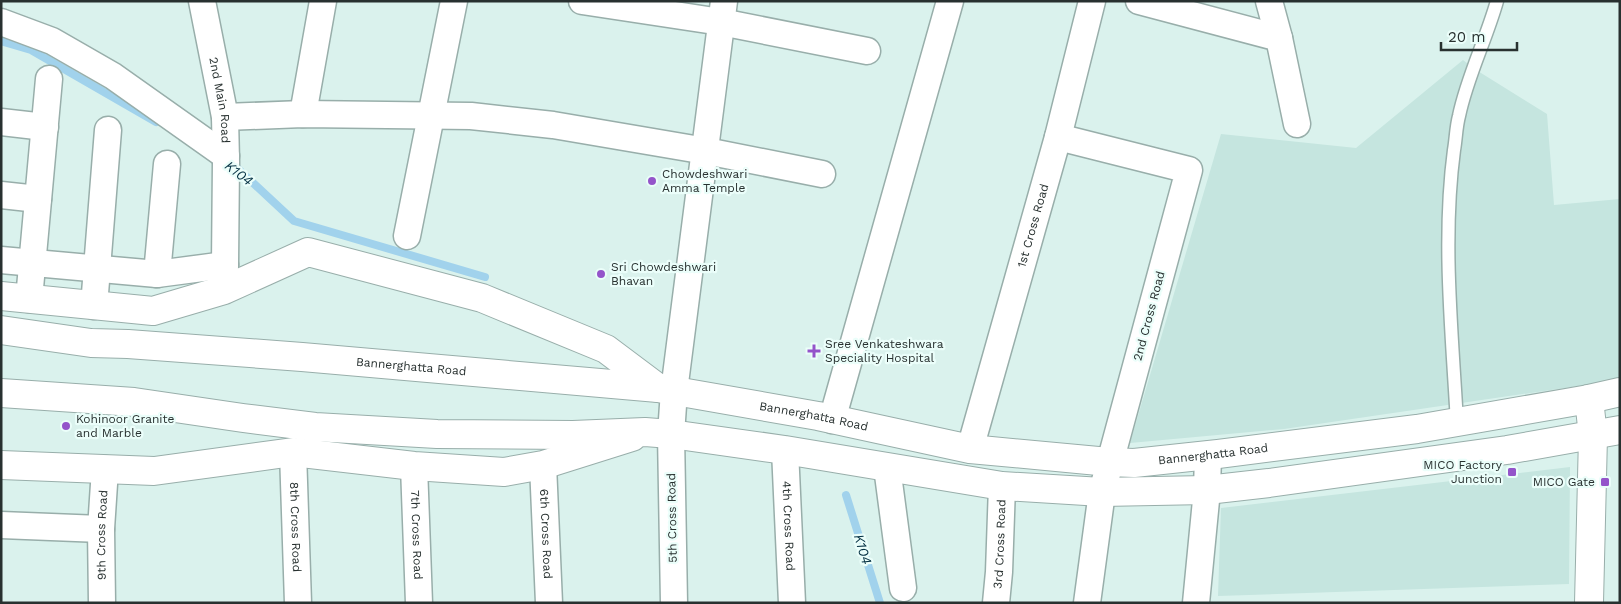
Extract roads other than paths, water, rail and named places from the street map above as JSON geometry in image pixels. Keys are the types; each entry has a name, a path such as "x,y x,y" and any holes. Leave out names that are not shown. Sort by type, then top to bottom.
{"main road":[{"path":"1,296 153,312 225,278 308,252 482,298 606,349 666,389"},
{"name":"Bannerghatta Road","path":"1,330 91,342 302,357 666,389 832,420 970,449 1134,463 1407,431 1589,400 1620,392"},
{"path":"1,393 134,402 315,427 437,434 658,433 784,450 1002,486 1102,492 1207,490 1269,483 1507,450 1620,430"},
{"path":"1589,400 1593,436 1589,603"},
{"path":"1,465 154,471 293,452 414,466 504,472 543,465 658,433"}],"street":[{"name":"2nd Main Road","path":"202,1 225,117 225,278"},
{"path":"303,114 323,1"},
{"path":"407,236 454,1"},
{"path":"582,1 722,12 866,51"},
{"path":"832,420 950,1"},
{"name":"1st Cross Road","path":"970,449 1058,137 1092,1"},
{"path":"1139,1 1279,38"},
{"path":"1270,1 1297,124"},
{"name":"5th Cross Road","path":"674,603 658,433 706,151 722,12"},
{"path":"1,22 52,42 112,76 226,156"},
{"path":"29,299 49,79"},
{"path":"225,117 303,114 471,116 553,125 706,151 822,174"},
{"path":"1,122 45,127"},
{"path":"94,306 108,130"},
{"name":"2nd Cross Road","path":"1058,137 1189,170 1102,492"},
{"path":"157,274 167,164"},
{"path":"1,195 38,199"},
{"path":"1,260 225,278"},
{"name":"4th Cross Road","path":"784,450 792,603"},
{"name":"8th Cross Road","path":"293,452 298,603"},
{"path":"1196,603 1207,490 1208,455"},
{"name":"6th Cross Road","path":"543,465 549,603"},
{"name":"7th Cross Road","path":"414,466 419,603"},
{"path":"887,467 903,588"},
{"name":"9th Cross Road","path":"102,603 101,529 106,469"},
{"name":"3rd Cross Road","path":"996,603 1002,486"},
{"path":"1087,603 1102,492"},
{"path":"1,526 101,529"}],"lane":[{"path":"1456,422 1448,259 1449,186 1458,116 1473,68 1491,24 1497,1"}],"waterway":[{"name":"K104","path":"1,41 31,50 156,122"},
{"name":"K104","path":"231,165 237,168 294,221 485,277"},
{"name":"K104","path":"846,495 880,603"}],"place":[{"name":"Chowdeshwari Amma Temple","path":"652,181"},
{"name":"Sri Chowdeshwari Bhavan","path":"601,274"},
{"name":"Sree Venkateshwara Speciality Hospital","path":"814,351"},
{"name":"Kohinoor Granite and Marble","path":"66,426"},
{"name":"MICO Factory Junction","path":"1512,472"},
{"name":"MICO Gate","path":"1605,482"}]}
